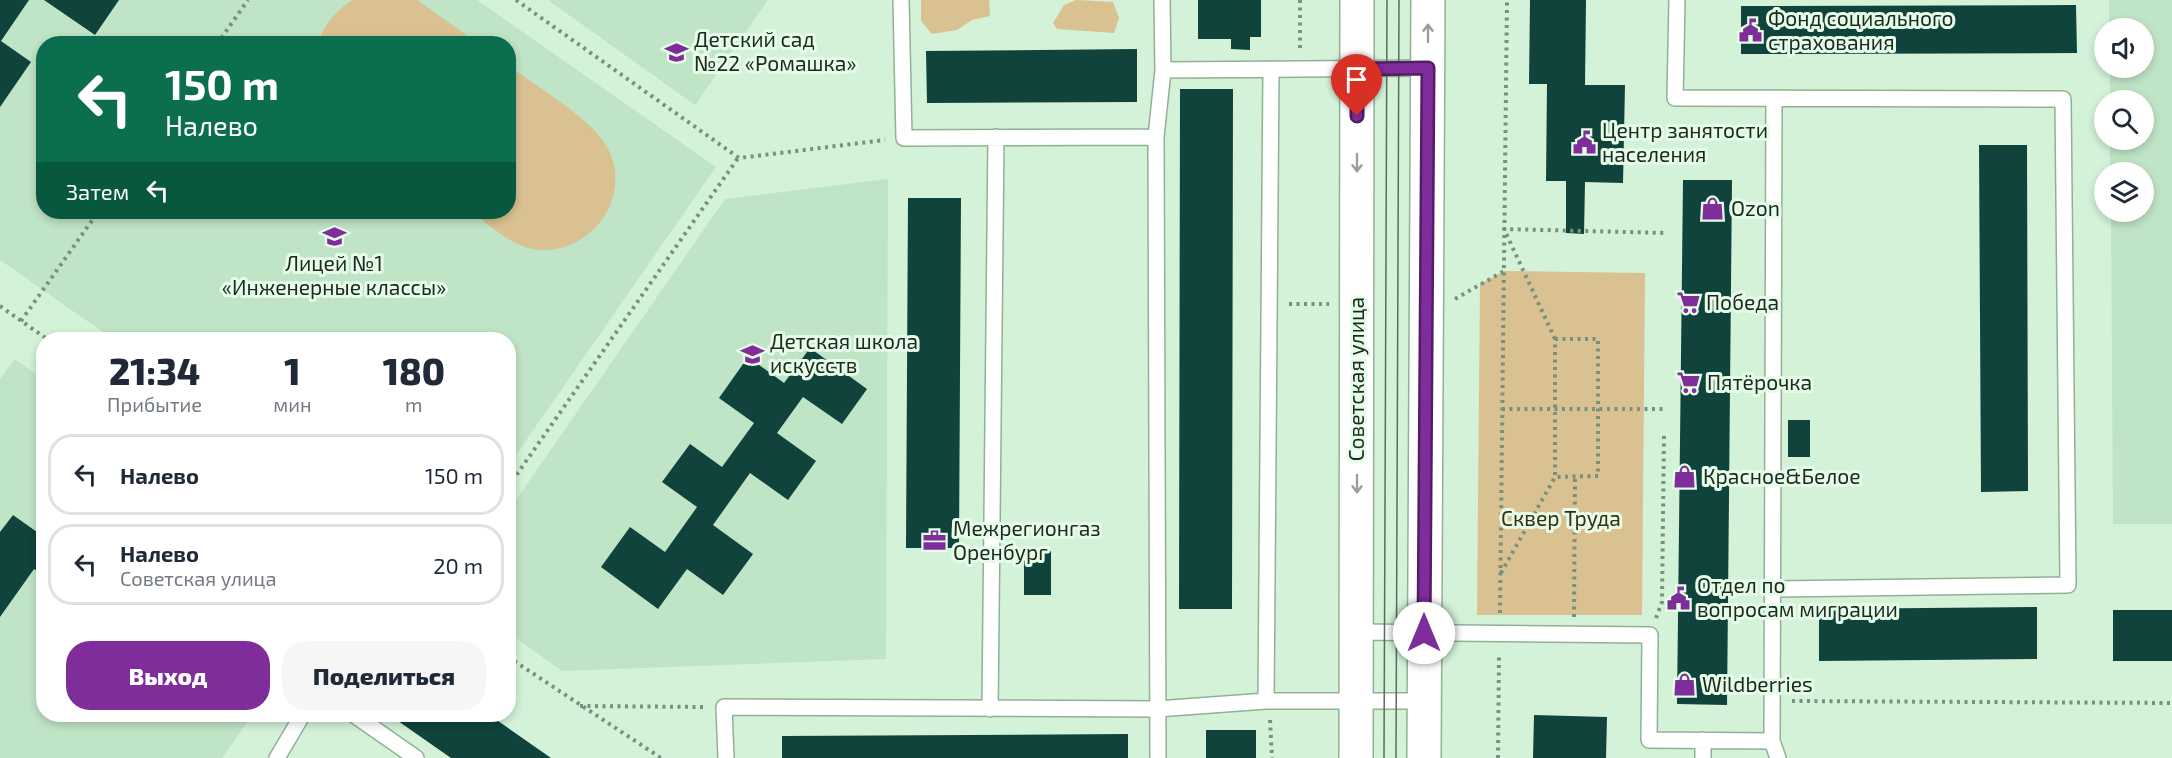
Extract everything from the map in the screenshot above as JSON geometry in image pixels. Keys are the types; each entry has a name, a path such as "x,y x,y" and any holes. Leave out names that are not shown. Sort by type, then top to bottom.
{"main road":[{"name":"Советская улица","path":"1356,758 1357,0"},
{"path":"1424,758 1428,0"}],"lane":[{"path":"901,0 903,138 1156,137"},
{"path":"1158,758 1156,137 1163,70 1162,0"},
{"path":"1677,0 1675,98 2063,99 2068,585 1772,589"},
{"path":"1163,70 1428,68"},
{"path":"1266,701 1271,69"},
{"path":"1774,98 1772,741 1778,758"},
{"path":"990,709 996,137"},
{"path":"1356,632 1650,635 1649,740 1772,741"},
{"path":"726,758 724,707 1157,709 1266,701 1424,701"},
{"path":"277,758 298,722"},
{"path":"363,722 410,756"},
{"path":"1703,740 1703,758"}],"path":[{"path":"223,36 248,0"},
{"path":"516,0 739,158 903,138"},
{"path":"1300,0 1300,69"},
{"path":"1498,758 1507,0"},
{"path":"516,476 739,158"},
{"path":"21,321 94,219"},
{"path":"1504,230 1667,233"},
{"path":"1500,574 1555,477 1555,339 1504,230"},
{"path":"1453,300 1504,271"},
{"path":"1269,304 1332,304"},
{"path":"0,306 37,332"},
{"path":"1555,339 1598,339 1598,477 1555,477"},
{"path":"1502,409 1664,410"},
{"path":"1662,602 1664,435"},
{"path":"1574,635 1575,477"},
{"path":"516,662 661,758"},
{"path":"1266,701 1272,730 1272,758"},
{"path":"1772,701 2172,703"},
{"path":"580,706 724,707"}],"shaded area":[{"name":"Лицей №1 «Инженерные классы»","path":"0,0 477,0 716,167 516,455 516,332 103,332 0,260"},
{"name":"Детский сад №22 «Ромашка»","path":"548,0 768,0 695,105"},
{"path":"2109,0 2172,0 2172,524 2113,524 2111,222 2154,222 2154,162 2110,162 2110,150 2154,150 2154,90 2110,90 2110,78 2154,78 2154,18 2109,18"},
{"name":"Детская школа искусств","path":"888,179 886,659 562,671 516,638 516,500 725,199"},
{"path":"15,359 36,374 36,722 247,722 222,758 0,758 0,379"}],"green space":[{"path":"353,0 417,0 468,36 321,36 331,18"},
{"path":"921,0 989,0 990,16 972,20 957,30 932,34 921,21"},
{"path":"1076,0 1113,2 1119,18 1114,33 1057,29 1053,23 1064,5"},
{"path":"516,71 576,114 599,136 607,147 614,166 615,185 611,204 602,220 588,234 572,244 553,249 533,249 508,239 481,219 516,219"},
{"name":"Сквер Труда","path":"1504,271 1645,273 1642,615 1477,615 1480,284"}],"building":[{"path":"0,0 29,0 1,41 31,62 0,107"},
{"path":"44,0 119,0 95,35"},
{"path":"1198,0 1261,0 1261,37 1250,37 1250,50 1231,49 1231,39 1198,39"},
{"path":"1530,0 1586,0 1585,85 1625,85 1623,183 1585,182 1584,234 1566,233 1566,181 1546,181 1547,84 1529,84"},
{"path":"2076,5 2077,53 1741,54 1741,6"},
{"path":"1137,49 1137,102 927,103 926,51"},
{"path":"1180,89 1233,89 1232,609 1179,609"},
{"path":"1979,145 2027,145 2028,491 1981,492"},
{"path":"1683,180 1732,180 1727,705 1677,704"},
{"path":"908,198 961,198 959,548 906,548"},
{"path":"810,348 867,389 842,424 803,397 777,433 816,461 788,500 750,473 713,525 753,554 723,595 687,569 658,609 601,567 630,527 665,552 697,507 662,482 690,444 722,467 754,423 719,398 748,357 784,383"},
{"path":"1788,420 1810,420 1810,457 1788,457"},
{"path":"13,515 36,531 36,570 34,569 0,617 0,532"},
{"path":"1051,551 1051,595 1024,595 1024,552"},
{"path":"2037,607 2037,659 1819,661 1819,609"},
{"path":"2113,610 2172,610 2172,661 2113,661"},
{"path":"1534,715 1607,717 1606,758 1533,758"},
{"path":"399,722 499,722 551,758 451,758"},
{"path":"1206,730 1256,730 1256,758 1206,758"},
{"path":"1128,734 1128,758 782,758 782,736"}],"tram line":[{"path":"1384,758 1387,0"},
{"path":"1396,758 1399,0"}],"place":[{"name":"Фонд социального страхования","path":"1750,31"},
{"name":"Детский сад №22 «Ромашка»","path":"676,52"},
{"name":"Центр занятости населения","path":"1584,143"},
{"name":"Ozon","path":"1713,209"},
{"name":"Лицей №1 «Инженерные классы»","path":"334,236"},
{"name":"Победа","path":"1688,303"},
{"name":"Детская школа искусств","path":"752,354"},
{"name":"Пятёрочка","path":"1689,383"},
{"name":"Красное&Белое","path":"1685,477"},
{"name":"Межрегионгаз Оренбург","path":"935,541"},
{"name":"Отдел по вопросам миграции","path":"1679,598"},
{"name":"Wildberries","path":"1684,685"}],"route":[{"path":"1357,116 1357,69 1428,68 1424,633"}]}
